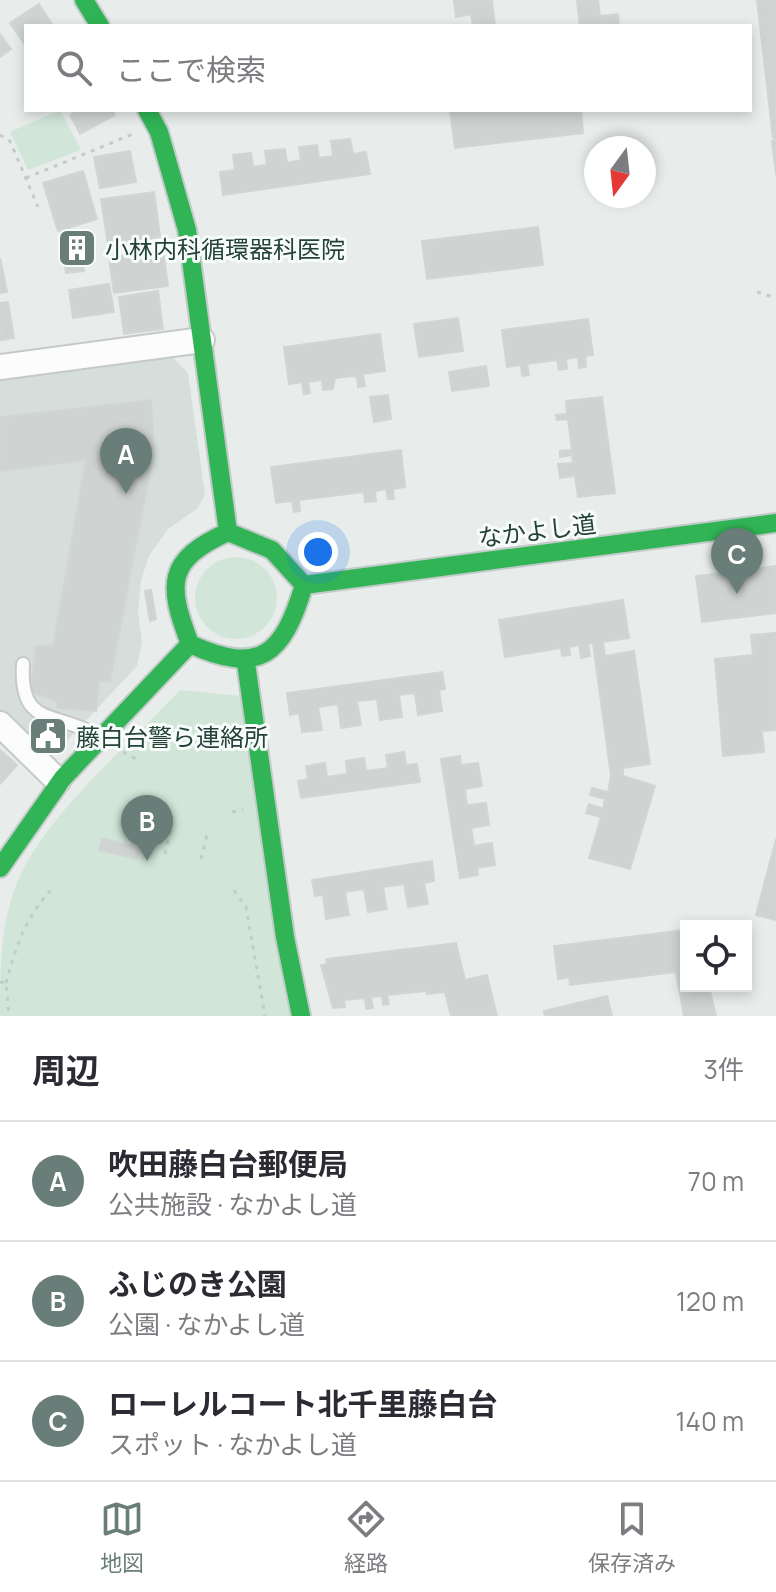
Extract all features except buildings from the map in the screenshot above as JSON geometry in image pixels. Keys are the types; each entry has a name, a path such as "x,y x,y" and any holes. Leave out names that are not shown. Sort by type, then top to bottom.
{"street":[{"path":"84,0 99,24"},
{"path":"148,112 159,132 187,230 228,532"},
{"path":"0,367 202,340"},
{"name":"なかよし道","path":"304,585 776,523"},
{"path":"228,532 256,539 282,554 304,585 295,620 276,648 246,663 212,656 190,644 175,606 177,579 194,549 228,532"},
{"path":"0,868 23,825 58,781 108,743 190,644"},
{"path":"246,663 285,937 301,1016"},
{"path":"0,724 58,781"}],"lane":[{"path":"23,664 21,685 29,707 49,720 82,726 108,743"}],"path":[{"path":"26,178 142,130"},
{"path":"0,135 10,141 38,207"},
{"path":"757,292 776,298"},
{"path":"108,743 138,760"},
{"path":"165,854 172,823"},
{"path":"201,859 208,831"},
{"path":"9,1016 6,983 18,939 38,903 53,888"},
{"path":"234,890 246,907 265,1016"},
{"path":"0,982 6,983"}],"shaded area":[{"path":"168,352 188,373 205,495 197,509 168,529 149,556 141,580 138,612 142,642 137,666 63,745 38,752 0,714 0,375"}],"green space":[{"path":"61,112 81,150 28,170 10,132"},
{"path":"236,557 252,560 265,569 274,582 277,598 274,614 265,627 252,636 236,639 220,636 207,627 198,614 195,598 198,582 207,569 220,560"},
{"path":"180,690 242,696 291,1016 0,1016 6,919 27,862 44,836 88,784"}],"traffic: fast":[{"path":"84,0 99,24"},
{"path":"148,112 159,132 187,230 228,532"},
{"path":"304,585 776,523"},
{"path":"228,532 272,550 304,585 296,609 277,643 265,653 251,658 214,654 190,644 178,605 177,576 183,564 208,542 228,532"},
{"path":"0,868 63,778 190,644"},
{"path":"246,663 285,937 301,1016"}],"place":[{"name":"小林内科循環器科医院","path":"77,248"},
{"name":"吹田藤白台郵便局","path":"126,494"},
{"name":"ローレルコート北千里藤白台","path":"737,594"},
{"name":"藤白台警ら連絡所","path":"48,736"},
{"name":"ふじのき公園","path":"147,861"}]}
